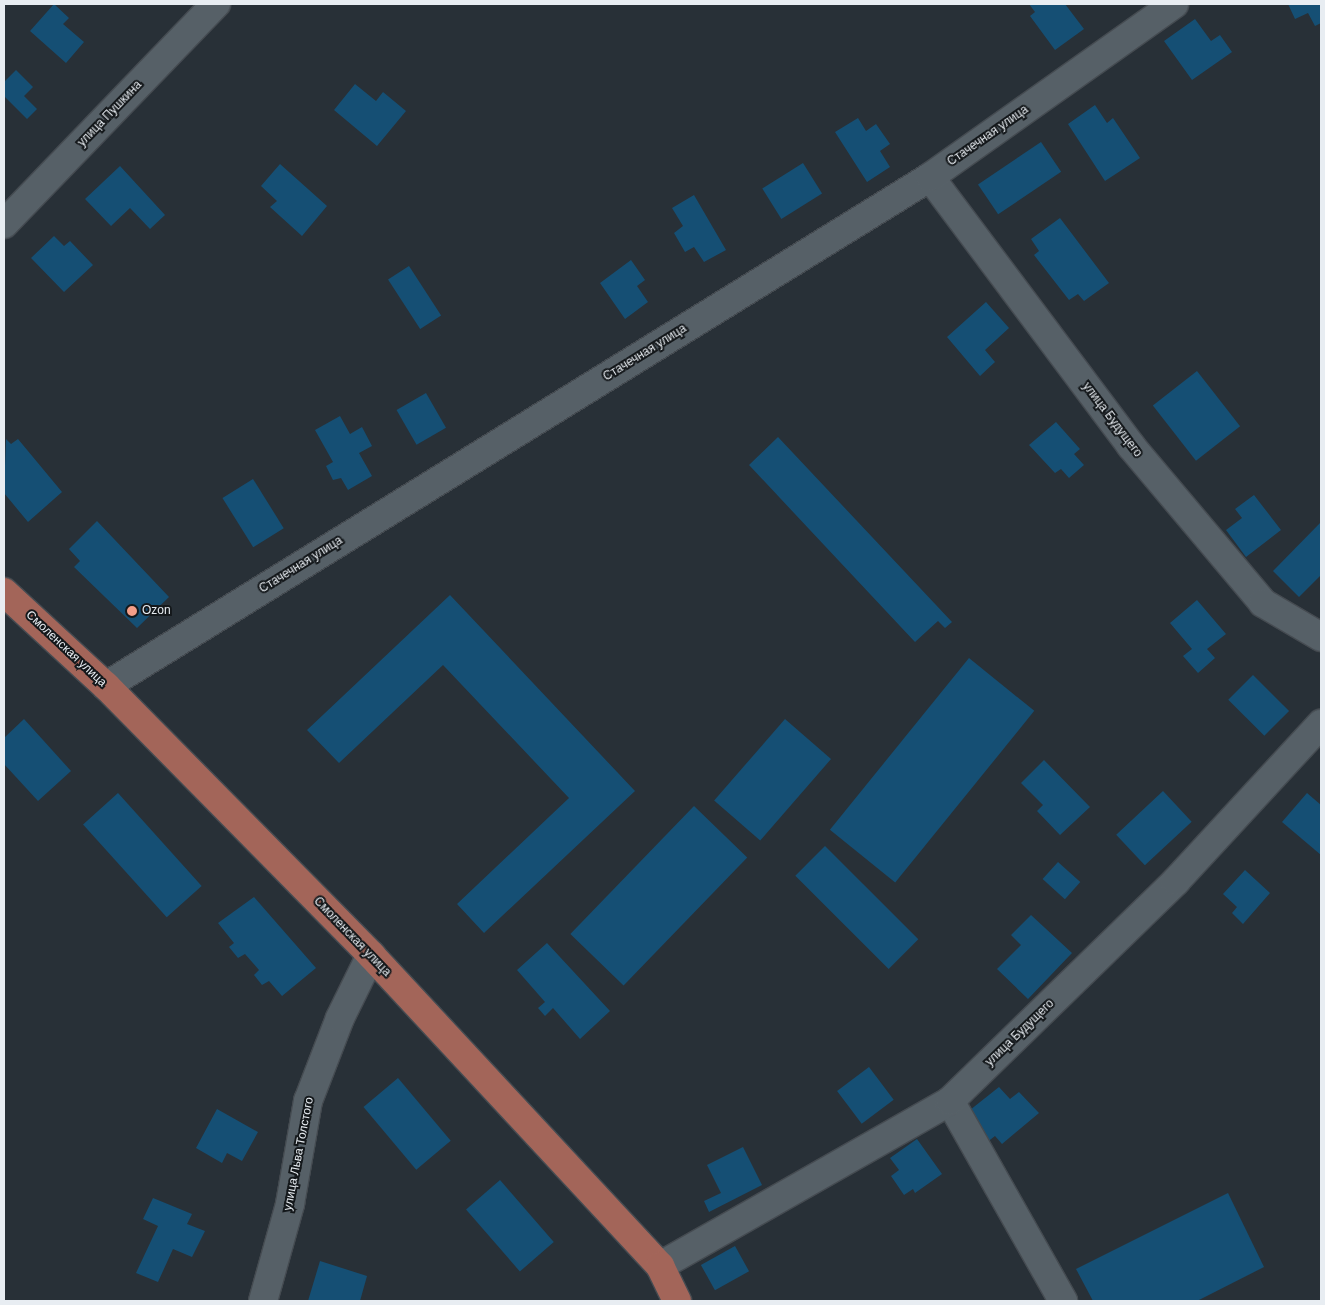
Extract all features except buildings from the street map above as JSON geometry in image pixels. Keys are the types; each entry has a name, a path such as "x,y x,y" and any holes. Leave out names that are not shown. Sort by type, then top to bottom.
{"main road":[{"name":"Смоленская улица","path":"8,603 106,686 371,956 660,1266 677,1301"}],"street":[{"name":"улица Пушкина","path":"4,224 216,4"},
{"name":"Стачечная улица","path":"106,686 930,177 1174,4"},
{"name":"улица Будущего","path":"930,177 1131,446 1263,603 1321,637"},
{"name":"улица Будущего","path":"660,1266 950,1101 1176,880 1321,724"},
{"name":"улица Льва Толстого","path":"263,1301 290,1204 308,1101 340,1018 371,956"},
{"path":"950,1101 1063,1301"}],"place":[{"name":"Ozon","path":"132,611"}]}
